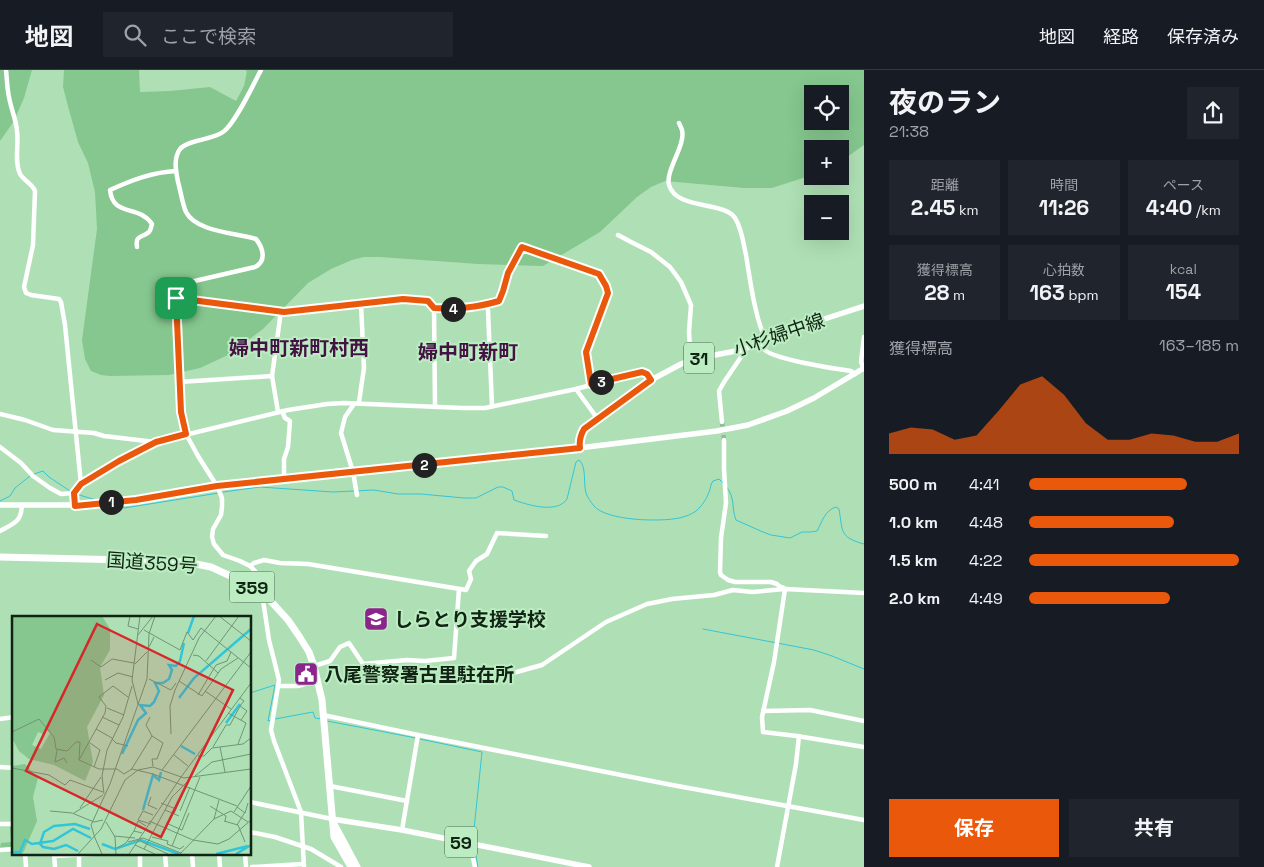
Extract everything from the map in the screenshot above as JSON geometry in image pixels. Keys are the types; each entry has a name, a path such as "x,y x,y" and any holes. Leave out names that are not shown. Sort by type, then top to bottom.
{"highway":[{"name":"国道359号","path":"0,556 191,563 211,567 237,579 267,597 300,636 314,666 323,715 334,838 351,867"},
{"name":"国道359号","path":"332,819 357,867"}],"main road":[{"name":"小杉婦中線","path":"580,448 580,435 584,429 651,380 668,370 694,359 741,350 864,306"},
{"path":"0,505 75,506 136,500 217,486 580,448 717,431 748,425 787,411 814,398 864,369"},
{"name":"59","path":"332,819 402,830 589,867"}],"street":[{"path":"6,70 9,99 18,133 19,170 21,176 33,186 35,191 32,245 24,288 26,293 31,295 59,299 61,302 81,484"},
{"path":"252,867 303,865 301,812 271,730 279,680 260,582 255,571 250,566 223,555 214,544 212,537 213,529 221,515 222,498 217,486 186,434 181,412 176,298 178,288 186,283 256,267 260,264 263,254 256,239 224,232 199,224 191,219 182,201 176,171 176,156 180,148 186,144 222,132 230,124 260,70"},
{"path":"679,123 683,131 678,153 669,175 669,186 672,191 688,201 722,210 734,217 742,233 764,341 764,350 772,354 818,366 851,371 855,374"},
{"path":"137,247 139,237 150,230 152,224 149,219 139,213 115,204 110,190 146,176 160,172 176,171"},
{"path":"618,235 651,252 670,267 681,282 691,305 690,349 694,359"},
{"path":"434,308 459,309 499,301 508,273 522,247 599,274 608,293 586,352 591,384"},
{"path":"176,298 281,311 403,299 428,301 434,308 435,407"},
{"path":"357,495 353,472 341,433 345,417 357,403 364,368 361,304"},
{"path":"864,306 864,311"},
{"path":"488,310 492,406"},
{"path":"281,311 272,376 280,412 290,421 288,447 284,459 284,479"},
{"path":"864,337 861,362 864,369"},
{"path":"722,422 719,391 741,357 741,350"},
{"path":"75,506 74,493 81,484 119,461 156,442 280,412 327,404 357,403 485,408 576,389 642,372 647,374 651,380"},
{"path":"179,382 272,376"},
{"path":"576,389 597,418"},
{"path":"0,414 52,430 94,433 104,436 156,442"},
{"path":"724,440 726,503 722,524 721,575 735,582 771,582 785,589"},
{"path":"0,447 21,463 33,476 50,488 61,494 74,493"},
{"path":"0,531 18,522 22,514 22,505"},
{"path":"250,566 254,562 264,560 280,563 308,564 466,590 471,579 469,571 476,561 486,554 497,533 546,536"},
{"path":"314,666 330,661 340,647 350,642 362,664 454,658 459,589"},
{"path":"785,589 774,662 762,717 764,732 799,736 864,748"},
{"path":"513,673 542,665 606,622 647,604 672,599 714,595 733,590 752,592 785,589 864,592"},
{"path":"278,686 298,686 318,680"},
{"path":"764,711 810,710 864,721"},
{"path":"323,715 672,785 864,820"},
{"path":"402,830 418,735"},
{"path":"777,867 796,764 799,736"},
{"path":"330,786 407,801"},
{"path":"251,802 332,819"},
{"path":"251,832 275,837 311,849 341,867"},
{"path":"470,844 476,867"},
{"path":"25,854 26,867"},
{"path":"55,867 54,855 94,854"},
{"path":"140,854 140,867"},
{"path":"165,854 166,867"},
{"path":"192,854 193,867"},
{"path":"219,854 220,867"},
{"path":"245,854 246,867"},
{"path":"78,855 79,867"}],"green space":[{"path":"0,70 32,70 24,98 14,121 0,141"},
{"path":"64,70 139,70 140,92 210,87 236,101 244,86 247,71 244,70 864,70 864,145 849,156 849,140 804,140 804,178 772,188 744,188 665,181 651,187 637,197 600,232 543,266 478,264 380,257 364,257 352,260 331,269 308,283 263,329 228,355 200,368 169,375 101,375 91,371 85,359 82,340 97,229 95,192 88,163 78,142 63,87"},
{"path":"10,827 12,827 12,847 0,848 1,843 11,842"}],"waterway":[{"path":"223,492 260,487 333,492 374,490 398,494 476,498 498,487 503,487 512,491 514,500 534,506 550,507 562,504 567,499 576,462 579,460 583,467 585,489 589,500 594,506 610,515 634,519 660,520 681,518 692,513 704,502 713,481 719,479 723,483"},
{"path":"34,474 43,471 70,491"},
{"path":"0,501 10,496 15,488 30,476"},
{"path":"726,486 731,495 736,520 763,532 790,538 802,532 817,531 826,514 836,507 839,509 842,528 846,536 864,544"},
{"path":"109,505 124,508 219,493"},
{"path":"76,494 96,500"},
{"path":"703,629 814,650 864,669"},
{"path":"251,693 275,685 268,721 271,720"},
{"path":"275,719 313,712 315,718 321,719"},
{"path":"327,721 416,738"},
{"path":"420,739 482,752 474,842"},
{"path":"474,846 478,867"}],"tunnel":[{"path":"722,422 724,440"}],"place":[{"name":"しらとり支援学校","path":"376,619"},
{"name":"八尾警察署古里駐在所","path":"306,674"}],"district":[{"name":"婦中町新町村西","path":"299,348"},
{"name":"婦中町新町","path":"468,352"}],"route":[{"path":"522,247 599,274 606,286 608,293 586,352 591,384 642,372 647,374 651,380 584,429 580,435 580,448 205,487 136,500 75,506 74,493 81,484 119,461 156,442 186,434 181,412 176,298 284,312 403,299 428,301 434,308 459,309 499,301 508,273 522,247"}]}
